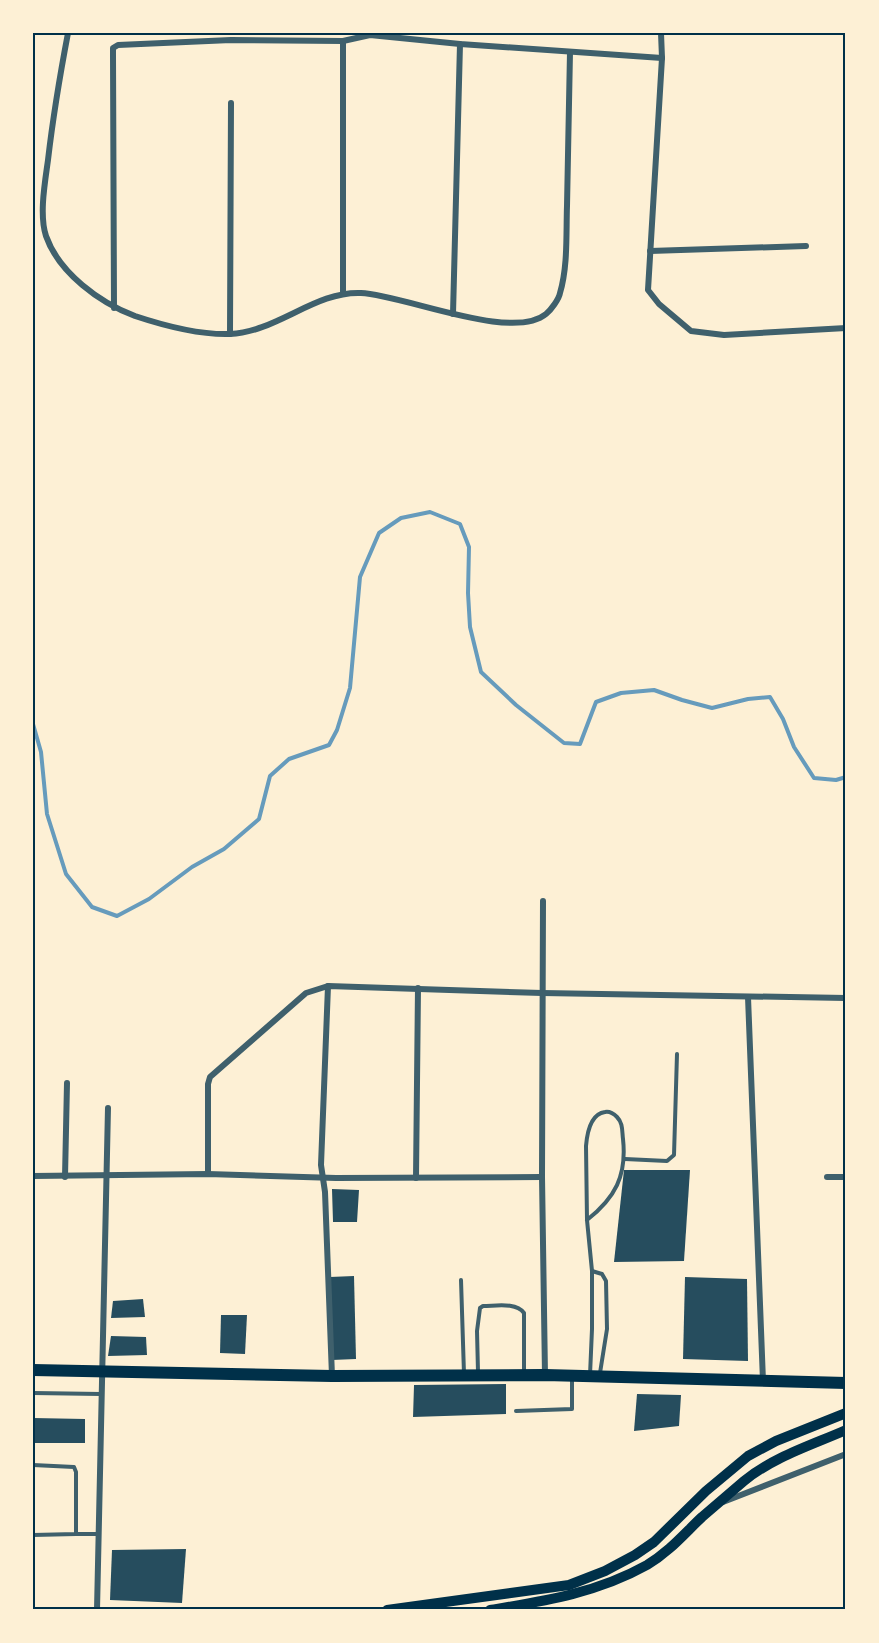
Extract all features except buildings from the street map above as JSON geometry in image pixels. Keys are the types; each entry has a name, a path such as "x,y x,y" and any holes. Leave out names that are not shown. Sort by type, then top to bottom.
{"highway":[{"path":"33,1370 332,1376 545,1375 846,1382"}],"main road":[{"path":"387,1610 569,1585 605,1571 654,1542 706,1491 748,1456 776,1441 846,1413"},
{"path":"489,1610 558,1599 585,1591 646,1566 670,1550 746,1479 777,1460 846,1430"},
{"path":"706,1491 718,1503"}],"street":[{"path":"68,33 56,98 43,193 46,236 72,277 114,308 163,325 230,334 264,327 343,292 370,293 491,321 524,322 545,315 560,296 565,258 570,52"},
{"path":"661,33 662,58 648,290 659,304 691,331 724,335 846,328"},
{"path":"114,308 113,48 118,45 231,40 343,41 370,35 460,44 662,58"},
{"path":"343,41 343,292"},
{"path":"453,314 460,44"},
{"path":"230,334 231,103"},
{"path":"650,251 806,246"},
{"path":"543,901 542,1177 545,1375"},
{"path":"328,986 322,1178 332,1376"},
{"path":"208,1174 208,1084 210,1077 306,993 328,986 542,993 846,998"},
{"path":"416,1178 418,988"},
{"path":"748,997 763,1381"},
{"path":"65,1177 68,1083"},
{"path":"97,1610 108,1108"},
{"path":"33,1176 208,1174 322,1178 542,1177"},
{"path":"827,1177 846,1177"},
{"path":"718,1503 846,1454"}],"lane":[{"path":"625,1159 667,1161 674,1155 677,1054"},
{"path":"587,1220 602,1209 614,1194 625,1159 622,1124 609,1111 600,1113 594,1118 587,1136 587,1220 592,1271 594,1377"},
{"path":"592,1271 602,1274 606,1281 607,1329 594,1377"},
{"path":"461,1280 464,1375"},
{"path":"478,1375 479,1311 483,1306 515,1306 524,1313 524,1375"},
{"path":"516,1411 572,1409 572,1376"},
{"path":"33,1393 102,1394"},
{"path":"33,1465 74,1467 76,1472 76,1534"},
{"path":"33,1535 99,1534"}],"waterway":[{"path":"33,724 41,752 47,814 66,874 92,907 117,916 149,899 192,867 224,849 259,819 270,776 289,759 329,745 337,730 350,688 360,577 379,533 401,518 430,512 460,524 469,547 470,627 481,672 516,705 564,743 580,744 596,702 621,693 654,690 712,708 748,699 770,697 783,719 794,747 814,778 836,780 846,777"}]}
